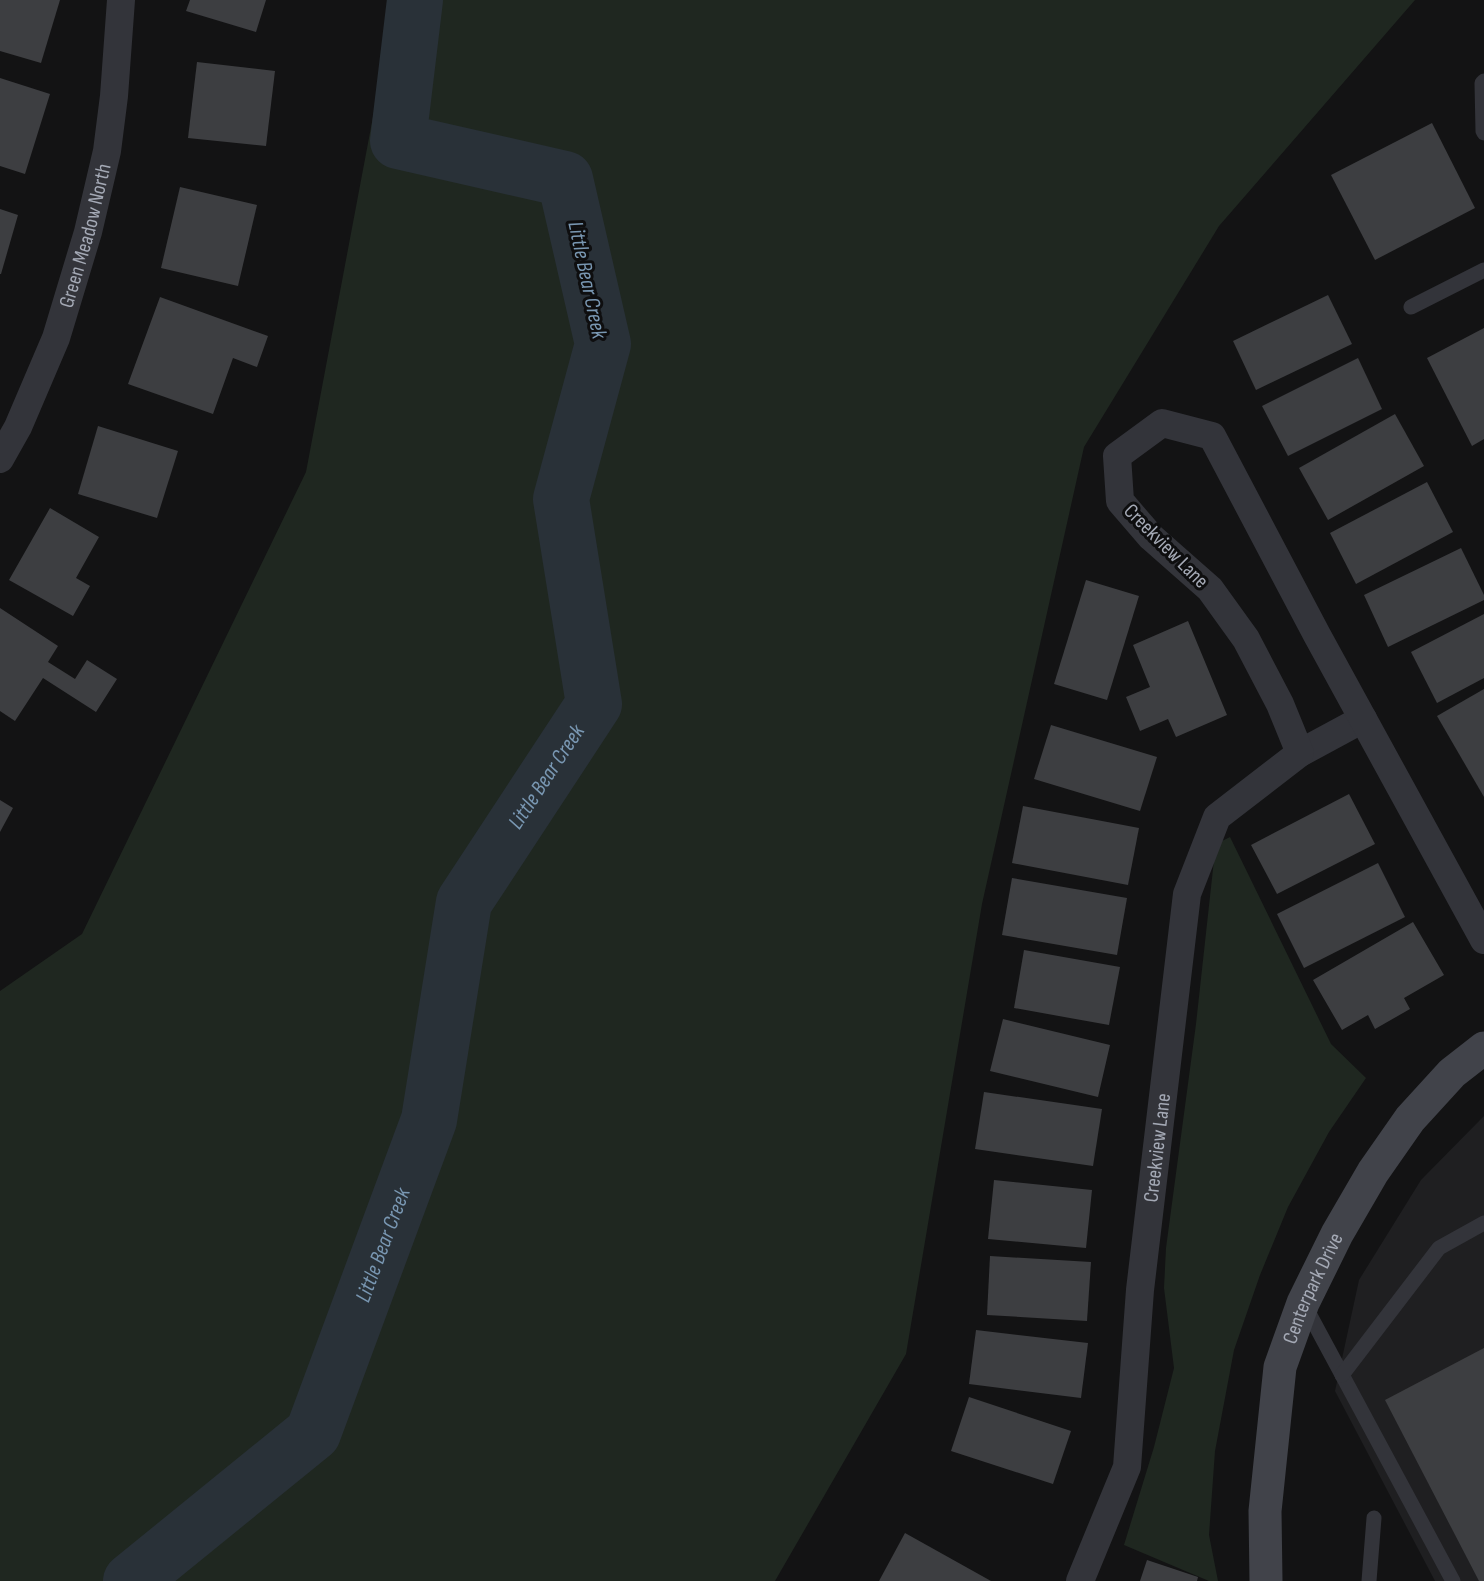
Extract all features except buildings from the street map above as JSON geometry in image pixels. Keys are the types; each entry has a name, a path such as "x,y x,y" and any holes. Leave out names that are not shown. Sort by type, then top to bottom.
{"street":[{"name":"Green Meadow North","path":"0,459 18,427 56,338 88,232 107,150 114,96 121,0"},
{"name":"Creekview Lane","path":"1300,753 1280,704 1246,639 1210,589 1151,537 1120,501 1117,456 1162,423 1212,436 1311,624 1484,940"},
{"name":"Creekview Lane","path":"1080,1581 1127,1467 1140,1290 1187,894 1217,817 1300,753 1363,719"},
{"name":"Centerpark Drive","path":"1266,1581 1265,1511 1280,1366 1303,1303 1337,1234 1373,1172 1410,1119 1452,1073 1484,1048"}],"lane":[{"path":"1484,81 1482,83 1484,133"},
{"path":"1411,307 1484,270"},
{"path":"1342,1375 1439,1248 1484,1223"},
{"path":"1303,1303 1453,1581"},
{"path":"1369,1581 1374,1518"}],"shaded area":[{"path":"395,0 1415,0 1219,226 1084,447 982,904 906,1354 775,1581 0,1581 0,991 82,934 306,472"},
{"path":"1230,837 1331,1044 1366,1078 1329,1132 1288,1207 1260,1275 1234,1350 1215,1451 1209,1535 1218,1581 1209,1581 1124,1545 1154,1447 1174,1368 1164,1288 1166,1248 1196,1024 1215,851 1220,842"},
{"path":"1484,1116 1484,1581 1435,1581 1335,1391 1359,1280 1421,1180"}],"waterway":[{"name":"Little Bear Creek","path":"131,1581 313,1433 429,1120 464,902 594,704 561,499 603,344 565,179 398,141 415,0"}]}
